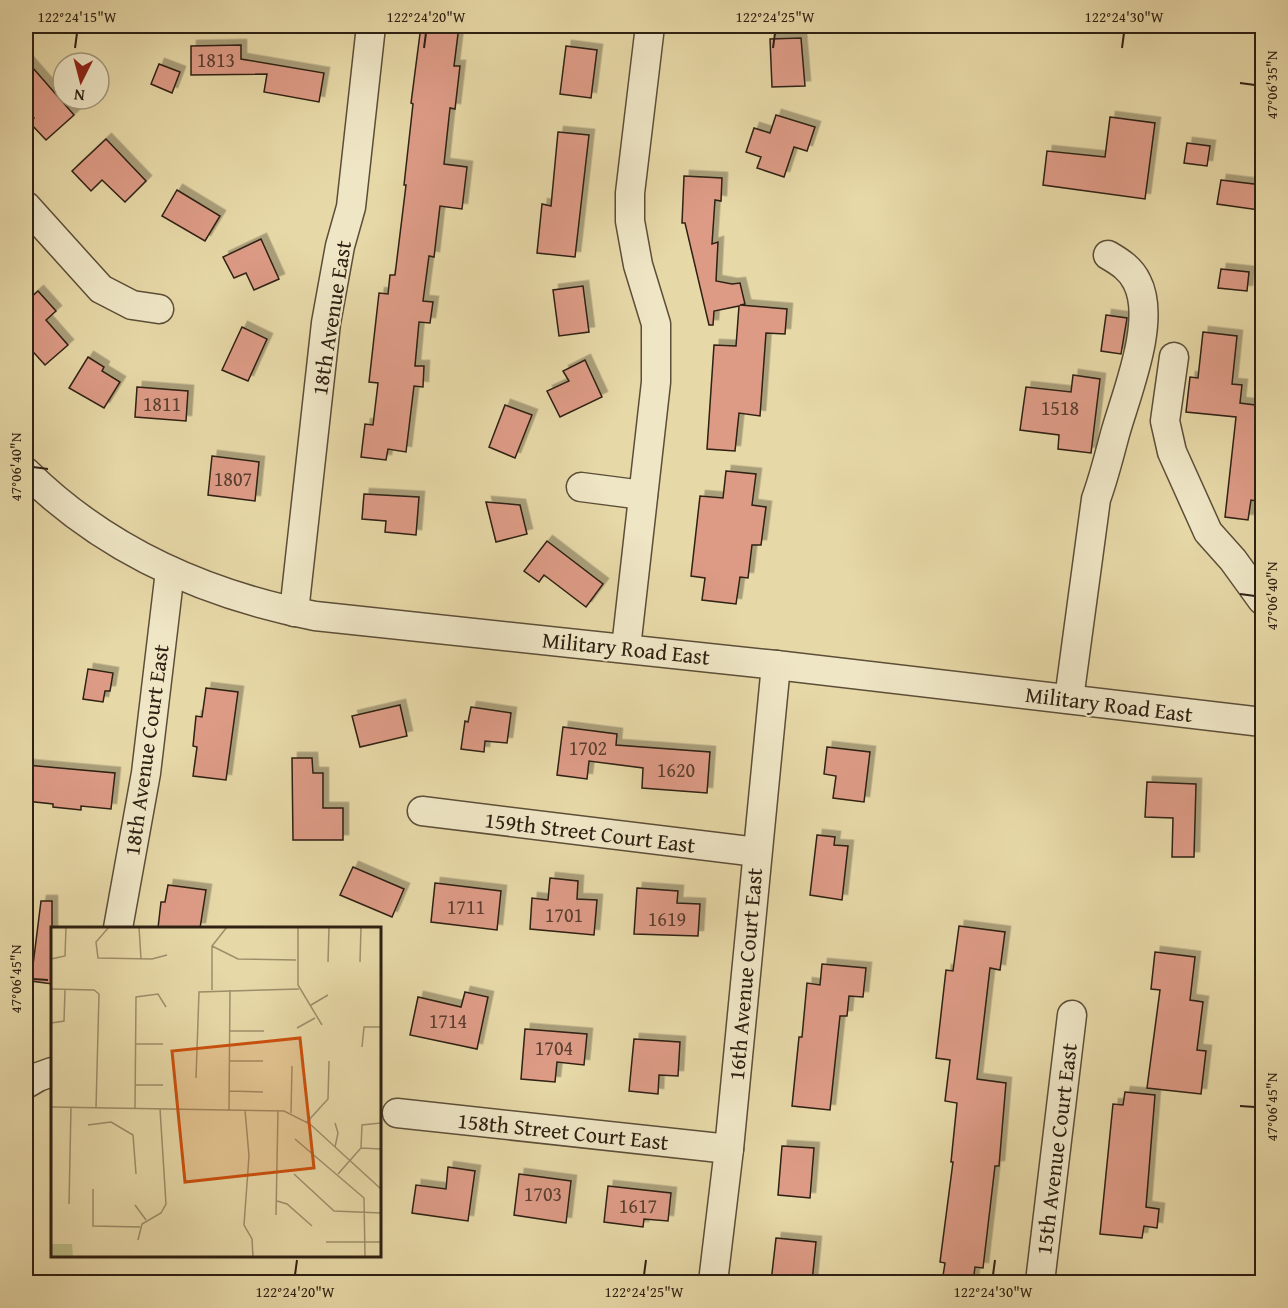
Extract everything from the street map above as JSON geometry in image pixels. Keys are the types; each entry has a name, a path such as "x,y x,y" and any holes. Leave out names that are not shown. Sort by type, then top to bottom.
{"street":[{"name":"18th Avenue East","path":"294,612 326,323 340,246 351,207 371,26"},
{"path":"626,648 656,382 656,324 638,265 630,221 630,193 650,26"},
{"path":"26,206 101,290 132,305 159,309"},
{"path":"1069,699 1096,499 1106,472 1138,356 1144,306 1138,283 1123,264 1108,255"},
{"path":"1174,357 1165,421 1172,452 1208,532 1233,560 1263,600"},
{"name":"Military Road East","path":"26,472 83,520 115,543 170,571 231,595 294,612 1069,699 1262,714"},
{"path":"581,487 643,495"},
{"name":"18th Avenue Court East","path":"118,927 146,773 170,571"},
{"name":"16th Avenue Court East","path":"713,1282 729,1149 776,665"},
{"name":"159th Street Court East","path":"422,811 757,852"},
{"name":"15th Avenue Court East","path":"1040,1282 1072,1015"},
{"path":"26,1084 51,1072"},
{"name":"158th Street Court East","path":"397,1113 729,1149"}],"building":[{"path":"421,26 459,26 454,66 460,66 455,109 450,108 444,164 467,167 462,209 440,206 434,257 429,256 423,301 433,302 430,323 419,322 415,366 424,366 423,387 414,386 406,452 388,449 386,460 361,457 365,424 373,425 378,383 369,382 379,293 388,294 390,275 395,275 406,185 404,185 413,104 411,103"},
{"path":"801,38 805,86 772,87 770,39"},
{"path":"241,45 241,59 324,73 319,102 264,92 267,74 191,75 191,46"},
{"path":"566,46 597,50 591,98 560,94"},
{"path":"26,60 51,89 51,111 71,111 74,115 46,140 30,123 34,118 26,108"},
{"path":"159,64 180,72 172,93 151,84"},
{"path":"776,115 815,127 807,151 794,147 784,177 757,168 761,157 746,152 754,128 770,133"},
{"path":"1110,117 1155,123 1145,199 1043,185 1047,151 1105,157"},
{"path":"558,132 589,135 575,257 537,253 542,204 551,206"},
{"path":"106,139 146,181 125,202 102,180 91,191 72,171"},
{"path":"1187,143 1210,146 1207,166 1184,163"},
{"path":"684,176 722,178 721,201 715,200 712,244 718,242 716,281 740,283 745,304 740,305 787,309 785,334 766,333 760,416 739,413 735,451 707,449 714,345 736,346 739,306 714,311 713,325 709,325 685,223 682,223"},
{"path":"1221,180 1262,185 1259,210 1217,204"},
{"path":"177,190 220,216 205,241 162,216"},
{"path":"261,239 279,279 254,290 246,273 234,278 223,257"},
{"path":"1221,269 1249,272 1247,291 1218,288"},
{"path":"583,286 589,332 559,336 553,290"},
{"path":"38,291 56,311 46,320 68,345 45,365 26,344 26,302"},
{"path":"1106,315 1127,318 1121,354 1101,351"},
{"path":"242,327 267,339 248,381 222,370"},
{"path":"1203,332 1237,336 1232,384 1242,385 1240,403 1263,406 1263,434 1258,468 1263,468 1263,502 1251,500 1248,520 1225,517 1236,417 1186,412 1190,377 1198,378"},
{"path":"88,357 104,367 102,371 120,382 104,408 69,388"},
{"path":"585,360 602,397 560,417 547,391 569,381 563,371"},
{"path":"1073,375 1100,379 1091,453 1058,449 1059,435 1020,430 1026,387 1071,392"},
{"path":"137,387 188,391 186,421 135,417"},
{"path":"505,405 532,415 515,458 489,447"},
{"path":"212,456 259,462 255,501 208,495"},
{"path":"726,471 756,474 752,505 766,507 761,545 752,545 748,578 740,577 736,604 702,600 705,578 691,576 700,496 723,498"},
{"path":"364,494 419,497 416,535 385,532 386,521 362,519"},
{"path":"486,502 520,505 527,534 496,542"},
{"path":"547,541 603,584 586,607 544,575 539,582 524,571"},
{"path":"88,669 113,673 110,691 105,691 103,702 83,699"},
{"path":"206,688 238,692 226,780 193,776 197,747 193,746 196,716 202,717"},
{"path":"400,705 407,736 360,747 352,716"},
{"path":"471,707 511,713 507,743 485,741 484,752 461,749 465,721 468,722"},
{"path":"563,727 617,734 616,745 710,752 707,793 642,788 643,768 589,761 587,779 557,775"},
{"path":"827,747 870,752 864,802 833,798 836,776 824,774"},
{"path":"292,758 312,758 313,773 323,773 323,808 343,808 343,840 293,840"},
{"path":"26,765 115,773 111,809 81,806 81,810 26,801"},
{"path":"1147,782 1196,784 1194,857 1172,857 1173,818 1145,817"},
{"path":"817,835 835,837 834,845 848,846 842,900 810,895"},
{"path":"353,867 404,889 392,917 340,895"},
{"path":"550,878 578,881 577,899 597,900 594,935 530,929 532,898 548,900"},
{"path":"435,883 501,891 497,930 431,922"},
{"path":"168,885 206,890 200,927 158,927 161,902 165,902"},
{"path":"637,888 678,891 677,903 700,904 698,936 634,934"},
{"path":"41,901 52,901 51,984 31,981"},
{"path":"959,926 1005,932 1000,970 990,968 977,1079 1006,1083 999,1166 995,1166 983,1268 975,1267 973,1282 942,1282 945,1263 940,1262 953,1162 951,1162 957,1103 945,1101 950,1060 936,1058 946,970 953,971"},
{"path":"1155,952 1195,957 1190,1000 1203,1002 1197,1050 1206,1051 1201,1094 1147,1088 1160,990 1151,989"},
{"path":"822,964 866,968 863,997 849,996 847,1016 840,1016 830,1110 792,1106 807,983 820,985"},
{"path":"465,992 488,997 477,1049 410,1035 418,997 461,1007"},
{"path":"525,1029 587,1034 584,1065 557,1062 555,1082 521,1079"},
{"path":"634,1039 680,1042 678,1076 659,1075 658,1094 629,1091"},
{"path":"1125,1092 1155,1095 1146,1207 1159,1209 1157,1228 1144,1226 1142,1238 1100,1234 1113,1104 1123,1105"},
{"path":"782,1146 814,1148 810,1198 778,1195"},
{"path":"448,1167 475,1171 468,1221 412,1213 416,1185 446,1189"},
{"path":"519,1174 571,1181 566,1223 514,1215"},
{"path":"608,1186 671,1193 668,1221 644,1219 643,1227 604,1222"},
{"path":"776,1238 816,1242 812,1282 771,1282"}]}
